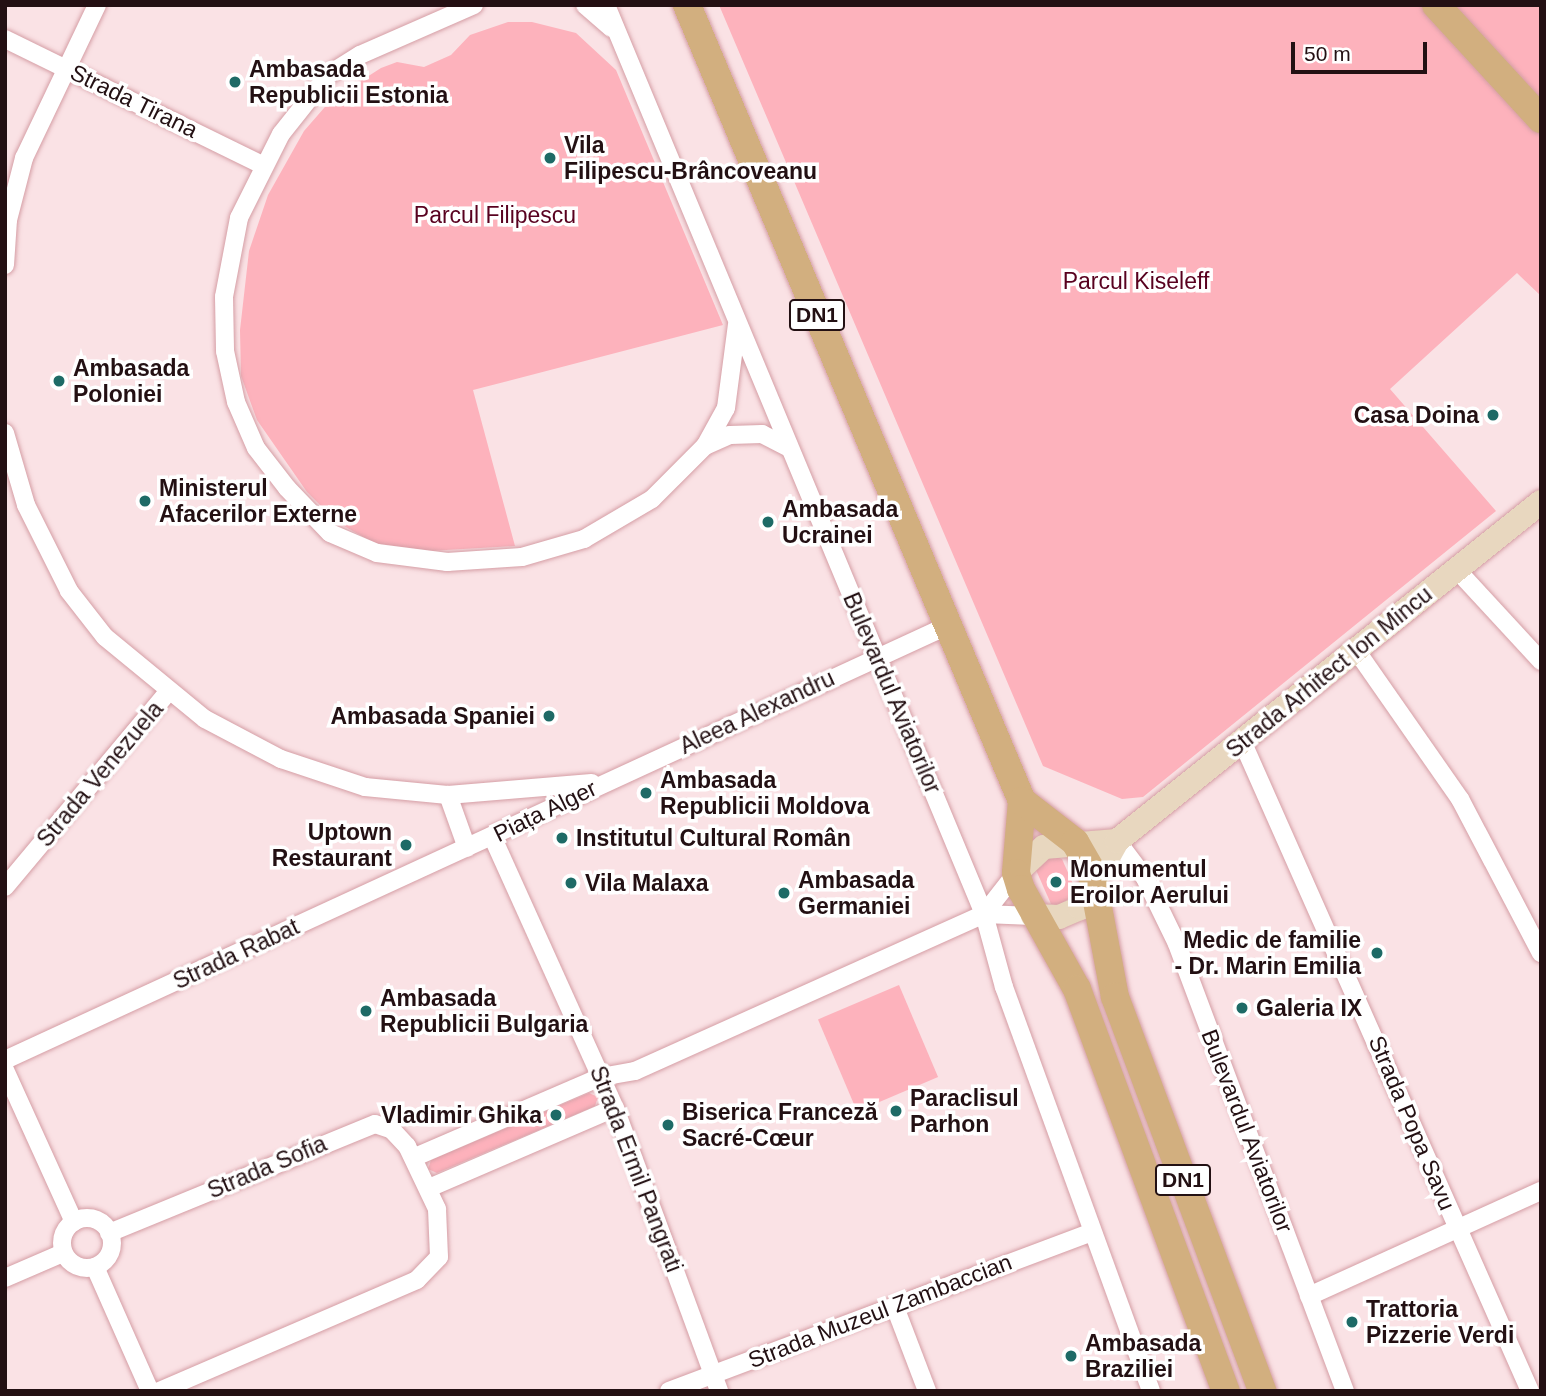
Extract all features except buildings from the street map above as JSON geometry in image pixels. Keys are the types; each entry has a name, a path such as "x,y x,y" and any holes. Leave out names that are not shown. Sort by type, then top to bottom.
{"main road":[{"name":"DN1","path":"687,5 1022,802 1016,873 1033,916 1074,983 1226,1391"},
{"path":"1436,5 1541,119"},
{"name":"Strada Arhitect Ion Mincu","path":"1033,916 1071,914 1097,884 1117,841 1541,502"},
{"path":"1022,802 1075,842 1097,884"},
{"path":"1016,873 1034,853 1075,842 1117,841"},
{"name":"DN1","path":"1097,884 1108,969 1262,1391"}],"street":[{"path":"5,265 7,226 24,158 65,67 97,5"},
{"path":"474,5 360,55 328,75 300,106 262,164 239,218 229,259 225,351 236,402 256,447 330,533 377,553 447,562 522,557 604,529 652,499 705,446 726,408 738,323"},
{"path":"585,5 618,35"},
{"name":"Bulevardul Aviatorilor","path":"606,5 984,914 1004,987 1151,1391"},
{"name":"Strada Tirana","path":"5,39 262,164"},
{"path":"705,446 730,435 754,434 789,448"},
{"path":"5,435 26,505 69,591 105,637 168,692 240,739 326,777 366,787 448,795"},
{"path":"1457,569 1541,661"},
{"name":"Aleea Alexandru","path":"606,781 947,626"},
{"path":"1356,650 1460,799 1507,881 1541,953"},
{"name":"Strada Venezuela","path":"5,887 168,692"},
{"name":"Strada Popa Savu","path":"1242,741 1530,1391"},
{"name":"Piața Alger","path":"606,781 467,848 448,795 606,781"},
{"name":"Strada Ermil Pangrati","path":"492,836 615,1108 716,1382"},
{"name":"Bulevardul Aviatorilor","path":"1117,841 1144,878 1177,944 1345,1391"},
{"name":"Strada Rabat","path":"5,1060 467,848"},
{"path":"984,914 1016,873"},
{"path":"415,1157 601,1077 635,1071 984,914 1033,916"},
{"path":"5,1070 74,1222"},
{"path":"429,1188 615,1108 621,1087 635,1071"},
{"name":"Strada Sofia","path":"109,1233 365,1125 383,1125 392,1130 415,1157 429,1188 441,1242 431,1270 417,1280 159,1391"},
{"path":"1310,1296 1541,1191"},
{"path":"94,1220 109,1233 108,1256 95,1267 73,1264 63,1253 62,1239 74,1222 94,1220"},
{"name":"Strada Muzeul Zambaccian","path":"669,1391 716,1382 895,1307 1091,1232"},
{"path":"5,1278 63,1253"},
{"path":"95,1267 150,1391"},
{"path":"895,1307 927,1391"}],"green space":[{"name":"Parcul Kiseleff","path":"719,5 1541,5 1541,296 1517,273 1390,389 1496,511 1143,797 1122,799 1043,766"},
{"name":"Parcul Filipescu","path":"508,22 532,22 576,33 616,70 723,325 473,390 515,546 429,551 374,543 337,522 307,492 257,420 241,376 240,330 249,251 268,195 304,131 331,100 381,68 397,62 424,67 451,55 470,35"},
{"path":"1054,856 1062,859 1077,893 1058,906 1051,904 1036,870 1039,863"},
{"path":"899,985 938,1077 857,1111 818,1019"},
{"path":"589,1093 598,1097 595,1106 437,1173 428,1169 431,1160"}],"place":[{"name":"Ambasada Republicii Estonia","path":"235,82"},
{"name":"Vila Filipescu-Brâncoveanu","path":"550,158"},
{"name":"Ambasada Poloniei","path":"59,381"},
{"name":"Casa Doina","path":"1493,415"},
{"name":"Ministerul Afacerilor Externe","path":"145,501"},
{"name":"Ambasada Ucrainei","path":"768,522"},
{"name":"Ambasada Spaniei","path":"549,716"},
{"name":"Ambasada Republicii Moldova","path":"646,793"},
{"name":"Institutul Cultural Român","path":"562,838"},
{"name":"Uptown Restaurant","path":"406,845"},
{"name":"Monumentul Eroilor Aerului","path":"1056,882"},
{"name":"Vila Malaxa","path":"571,883"},
{"name":"Ambasada Germaniei","path":"784,893"},
{"name":"Medic de familie - Dr. Marin Emilia","path":"1377,953"},
{"name":"Galeria IX","path":"1242,1008"},
{"name":"Ambasada Republicii Bulgaria","path":"366,1011"},
{"name":"Paraclisul Parhon","path":"896,1111"},
{"name":"Vladimir Ghika","path":"556,1115"},
{"name":"Biserica Franceză Sacré-Cœur","path":"668,1125"},
{"name":"Trattoria Pizzerie Verdi","path":"1352,1322"},
{"name":"Ambasada Braziliei","path":"1071,1356"}]}
